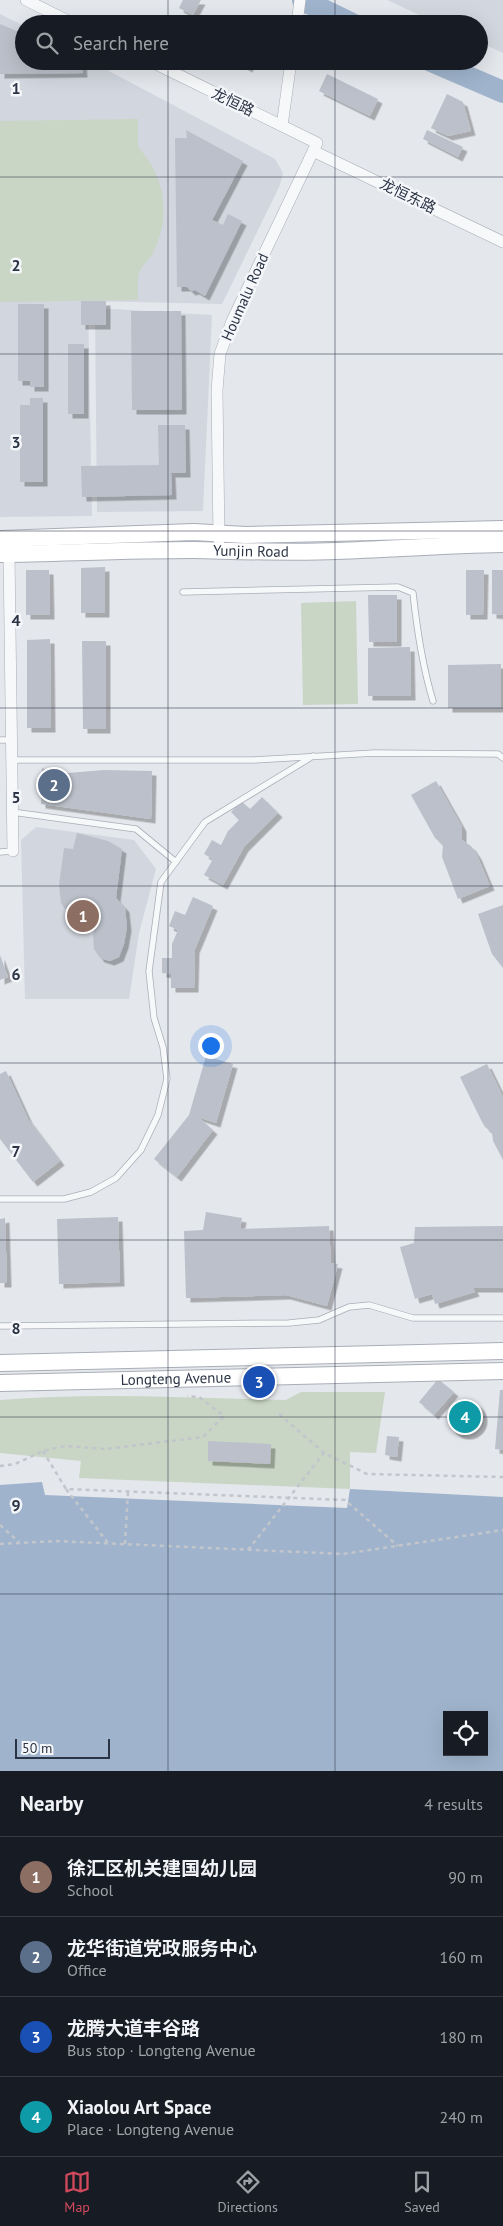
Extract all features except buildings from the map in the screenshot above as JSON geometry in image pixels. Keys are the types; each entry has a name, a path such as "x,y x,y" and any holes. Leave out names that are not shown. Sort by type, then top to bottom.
{"main road":[{"name":"Yunjin Road","path":"0,539 194,532 245,535 503,529"},
{"name":"Yunjin Road","path":"4,554 96,551 328,551 414,546 503,544"},
{"name":"Longteng Avenue","path":"0,1363 503,1351"},
{"name":"Longteng Avenue","path":"0,1383 503,1371"}],"street":[{"path":"26,0 56,15"},
{"path":"298,15 300,0"},
{"name":"龙恒路","path":"168,70 282,126 315,147"},
{"path":"282,126 290,70"},
{"name":"龙恒东路","path":"315,147 503,242"},
{"name":"Houmalu Road","path":"219,552 217,390 220,354 232,321 315,147"},
{"path":"4,554 6,740 12,760 13,851"}],"lane":[{"path":"184,592 398,587 413,593 418,643 433,701"},
{"path":"12,760 253,760 374,753 498,754 503,758"},
{"path":"0,1199 64,1198 91,1192 116,1178 141,1150 158,1115 167,1080 163,1047 154,1018 149,971 161,882 205,822 313,756"},
{"path":"12,812 136,829 176,862"},
{"path":"0,852 13,851"},
{"path":"0,1326 289,1323 319,1320 349,1307 369,1305 413,1318 503,1318"}],"path":[{"path":"0,1466 15,1464 43,1451 64,1446 106,1449 202,1437 224,1416 199,1397 187,1396"},
{"path":"279,1414 324,1453 367,1474 503,1477"},
{"path":"43,1451 66,1489 108,1544"},
{"path":"248,1550 324,1453"},
{"path":"66,1489 345,1500 398,1546"},
{"path":"126,1544 128,1491"},
{"path":"0,1525 19,1542"},
{"path":"0,1544 19,1542 126,1544 343,1554 503,1530"}],"shaded area":[{"path":"387,0 503,0 503,53 488,46 488,15 420,15"},
{"path":"0,14 15,22 15,70 107,70 275,159 283,173 280,185 222,304 88,301 92,516 0,517"},
{"path":"95,308 212,315 203,511 97,512"},
{"path":"36,827 134,840 156,869 139,933 129,999 25,999 21,840"}],"green space":[{"path":"138,119 138,147 154,170 159,183 164,209 159,237 154,251 139,273 138,300 0,302 0,121"},
{"path":"356,601 358,704 303,705 301,603"},
{"path":"301,1392 385,1392 376,1453 350,1452 350,1489 79,1478 81,1461 0,1453 0,1400 107,1396 286,1400"}],"water":[{"path":"42,1482 45,1495 347,1508 350,1489 503,1497 503,1771 0,1771 0,1485"}],"waterway":[{"path":"303,0 334,15"},
{"path":"452,70 503,92"}],"place":[{"name":"龙华街道党政服务中心","path":"54,785"},
{"name":"徐汇区机关建国幼儿园","path":"83,916"},
{"name":"龙腾大道丰谷路","path":"259,1382"},
{"name":"Xiaolou Art Space","path":"465,1417"}]}
